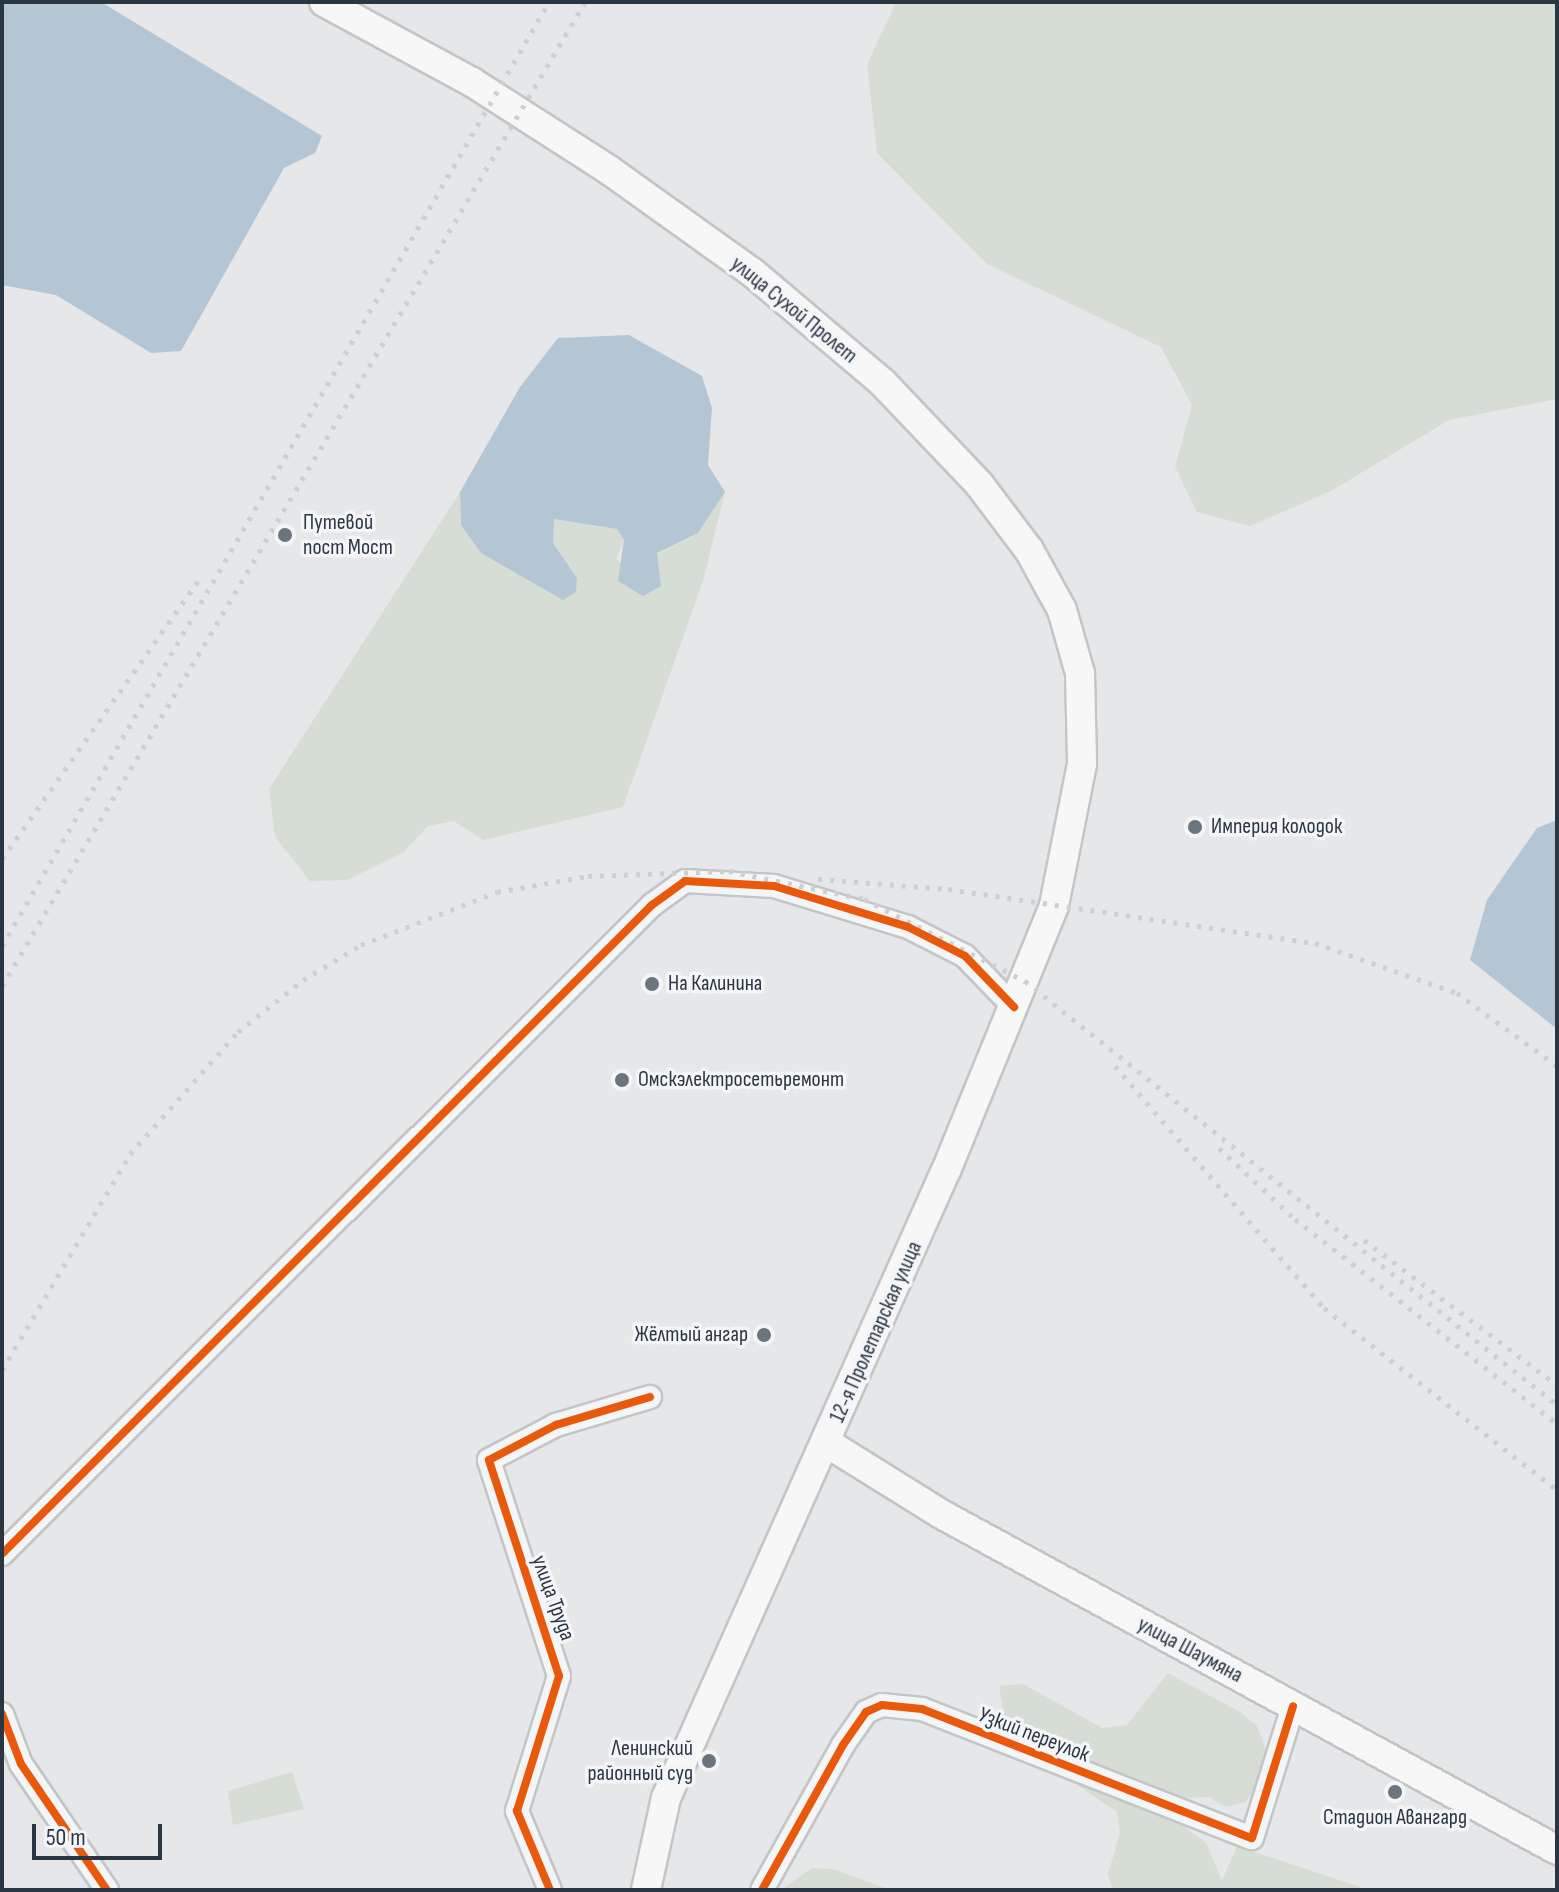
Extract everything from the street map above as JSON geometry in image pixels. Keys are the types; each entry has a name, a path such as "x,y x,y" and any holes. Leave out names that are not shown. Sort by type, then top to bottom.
{"main road":[{"name":"улица Сухой Пролет","path":"324,2 472,82 609,170 753,273 935,435 1007,518 1062,610 1080,673 1082,764"},
{"name":"12-я Пролетарская улица","path":"646,1890 666,1798 827,1443 1014,1007 1054,906 1082,764"},
{"name":"улица Шаумяна","path":"827,1443 1293,1706 1557,1850"}],"street":[{"path":"2,1554 641,916 685,881 774,886 908,927 965,956 1014,1007"},
{"name":"улица Труда","path":"550,1890 517,1811 559,1676 502,1509 491,1454 556,1425 650,1397"},
{"name":"Узкий переулок","path":"762,1890 843,1745 866,1712 882,1705 922,1709 1252,1838 1293,1706"},
{"path":"2,1714 21,1764 107,1890"}],"shaded area":[{"path":"896,2 1557,2 1557,399 1449,420 1331,491 1250,526 1197,512 1175,467 1192,405 1161,347 987,264 877,153 867,65"},
{"path":"460,492 461,525 577,578 553,543 554,519 617,529 624,540 616,559 661,586 657,554 698,533 725,492 703,581 623,807 483,840 454,821 428,826 404,852 347,880 310,881 275,837 269,789"},
{"path":"1168,1673 1240,1712 1257,1726 1265,1747 1264,1774 1246,1802 1226,1807 1209,1797 1178,1798 1169,1815 1206,1843 1222,1880 1237,1846 1369,1890 1113,1890 1108,1874 1120,1833 1117,1812 1077,1785 1088,1764 1006,1727 999,1686 1023,1684 1102,1728 1127,1725"},
{"path":"292,1772 304,1809 233,1825 228,1791"},
{"path":"812,1868 833,1869 890,1890 781,1890"}],"water":[{"path":"2,2 101,2 322,136 315,153 284,168 181,351 151,353 56,295 2,285"},
{"path":"629,335 702,376 712,408 708,465 725,492 698,533 657,553 661,586 643,596 618,581 624,540 617,529 554,519 553,543 577,578 576,592 563,600 481,553 461,525 460,492 520,387 558,338"},
{"path":"1557,820 1557,1029 1470,960 1487,900 1537,828"}],"railway":[{"path":"2,946 549,2"},
{"path":"2,986 585,2"},
{"path":"2,859 199,580"},
{"path":"2,1370 130,1154 238,1032 303,980 361,945 497,892 588,876 729,871 864,899 1025,981 1557,1405"},
{"path":"818,879 948,889 1315,943 1457,993 1557,1066"},
{"path":"1115,1066 1324,1308 1557,1490"},
{"path":"1219,1148 1295,1219 1557,1424"},
{"path":"1364,1240 1557,1385"}],"cycle path":[{"path":"2,1554 652,905 685,881 774,886 908,927 965,956 1014,1007"},
{"path":"550,1890 517,1811 559,1676 489,1460 556,1425 650,1397"},
{"path":"762,1890 843,1745 866,1712 882,1705 922,1709 1252,1838 1293,1706"},
{"path":"2,1714 21,1764 107,1890"}],"place":[{"name":"Путевой пост Мост","path":"285,535"},
{"name":"Империя колодок","path":"1195,827"},
{"name":"На Калинина","path":"652,984"},
{"name":"Омскэлектросетьремонт","path":"622,1080"},
{"name":"Жёлтый ангар","path":"764,1335"},
{"name":"Ленинский районный суд","path":"709,1761"},
{"name":"Стадион Авангард","path":"1395,1792"}]}
